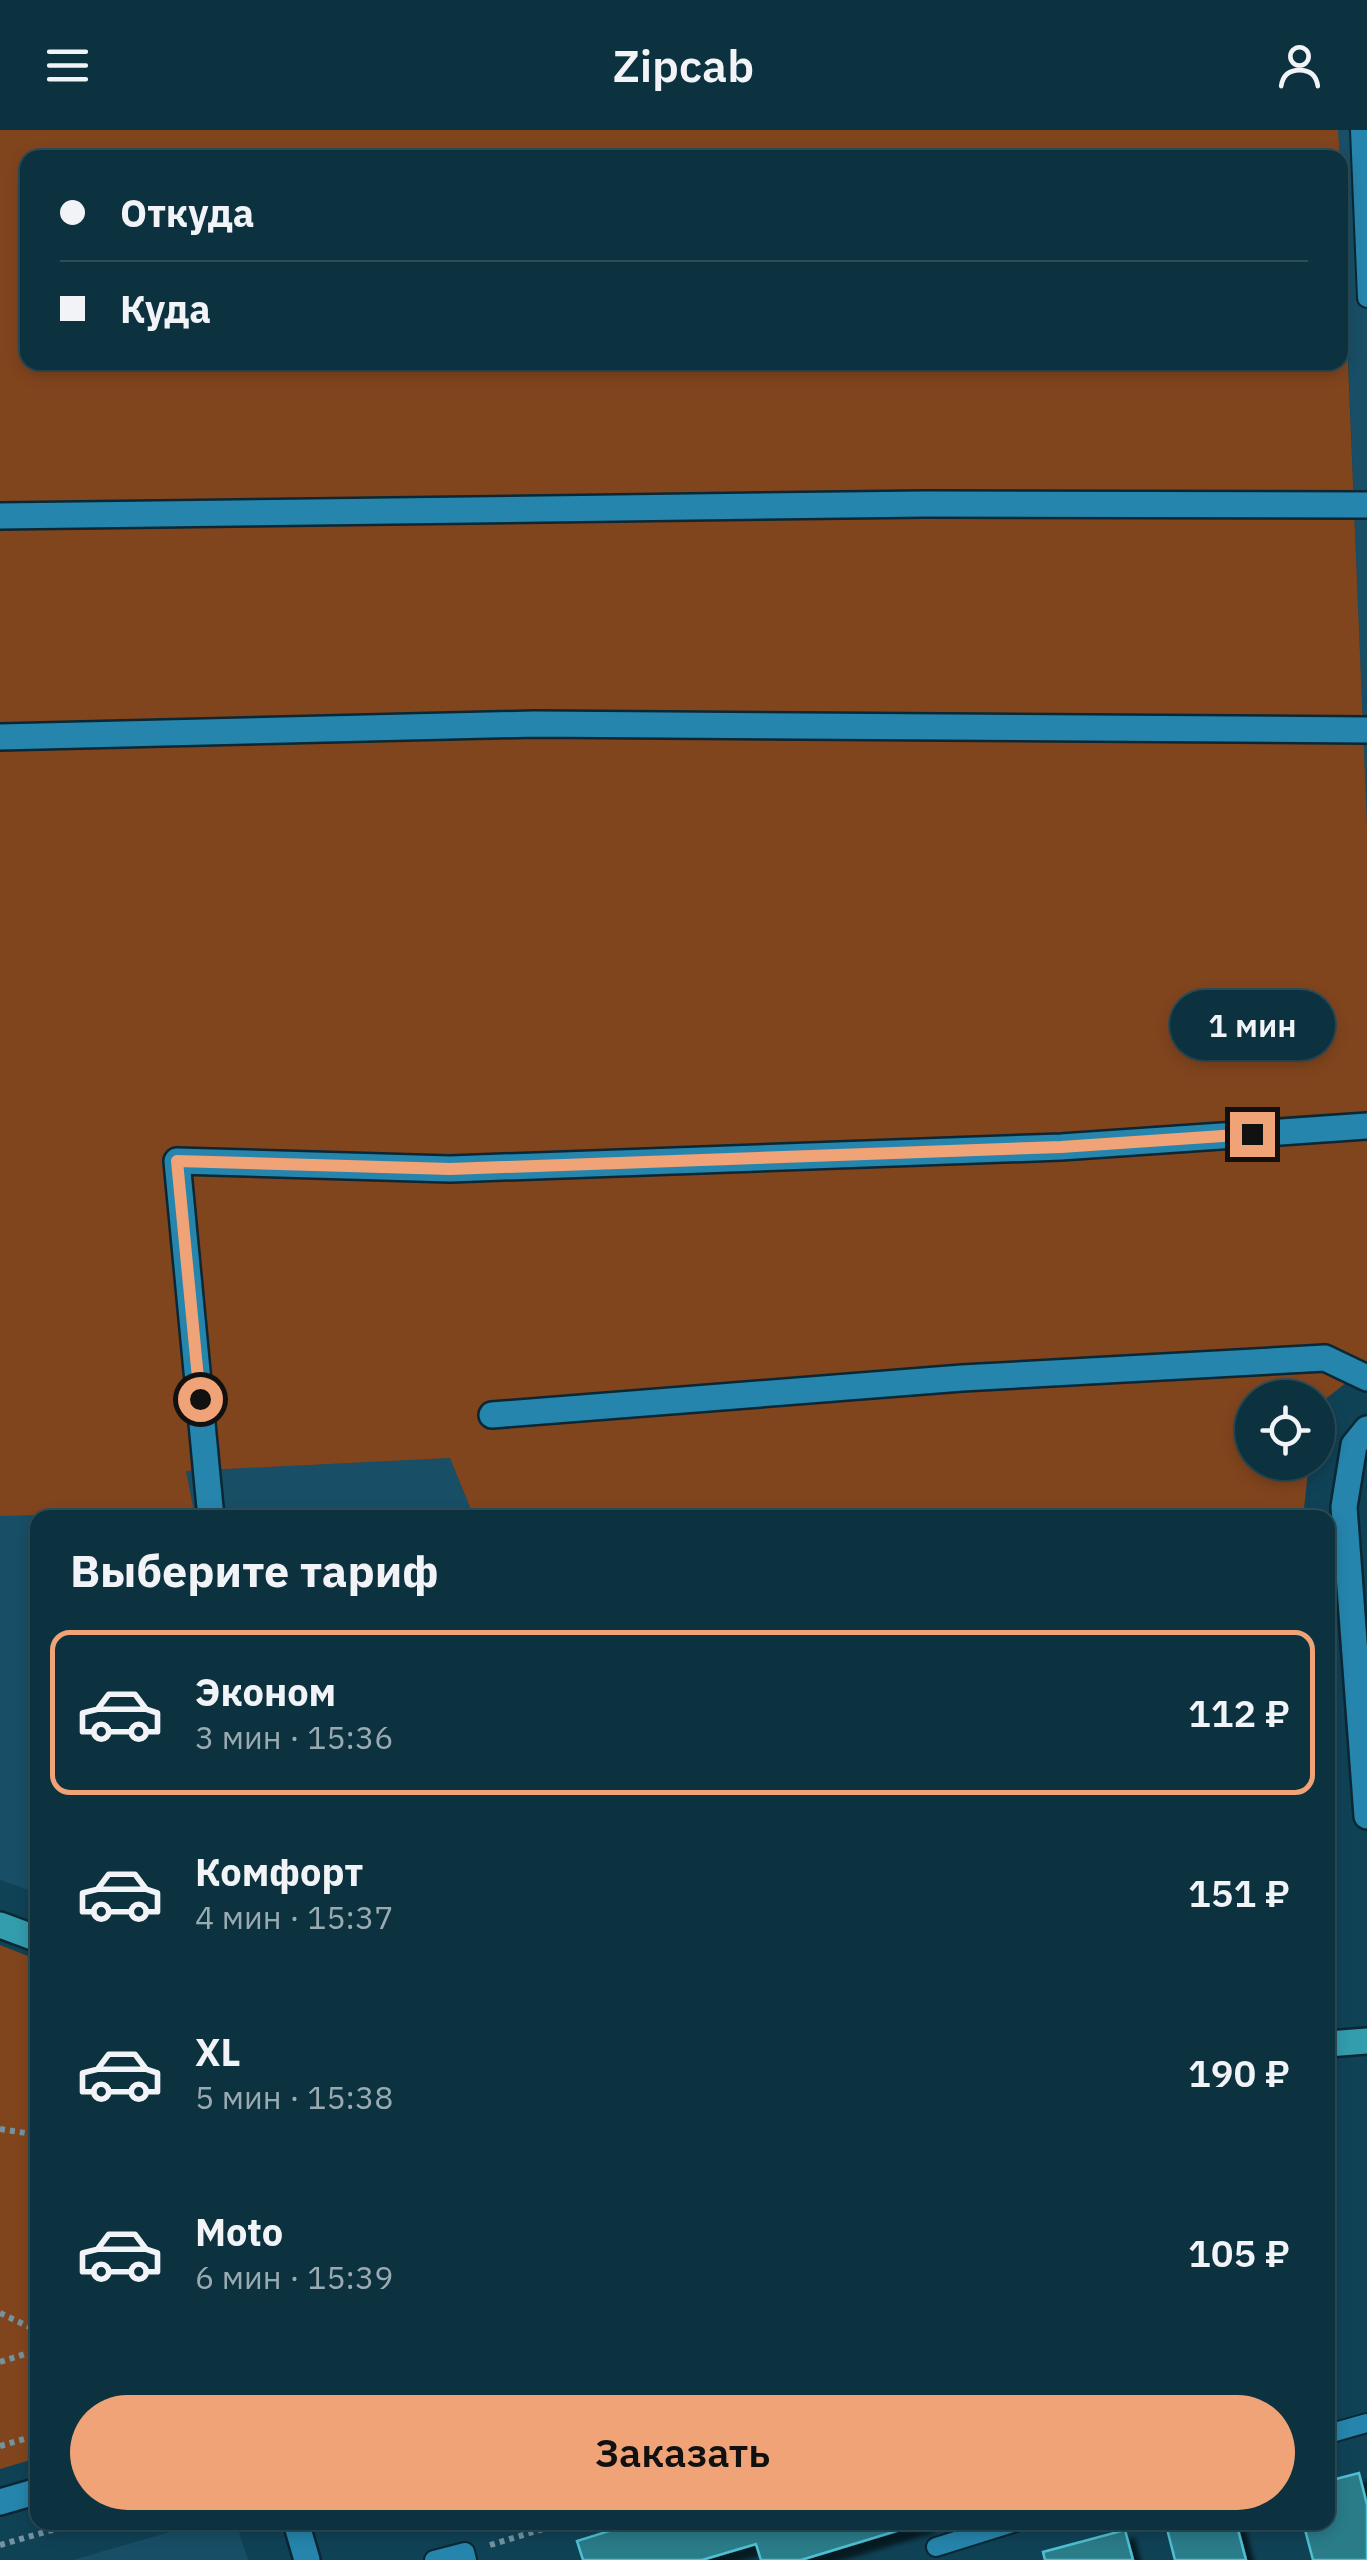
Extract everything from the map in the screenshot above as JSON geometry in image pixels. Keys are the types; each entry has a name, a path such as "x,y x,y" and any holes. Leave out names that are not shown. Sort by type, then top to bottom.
{"street":[{"path":"0,516 924,504 1367,505"},
{"path":"0,737 534,724 1367,730"},
{"path":"210,1510 177,1161 470,1168 1061,1147 1367,1126"},
{"path":"492,1414 962,1378 1326,1358 1367,1378"},
{"path":"1367,1429 1354,1445 1344,1508 1367,1816"},
{"path":"0,1926 30,1936"},
{"path":"1335,2043 1367,2041"},
{"path":"0,2502 30,2493"},
{"path":"298,2530 307,2560"}],"lane":[{"path":"1360,130 1367,298"},
{"path":"1335,2432 1367,2423"},
{"path":"936,2547 990,2530"},
{"path":"434,2560 466,2556"}],"path":[{"path":"0,2129 30,2134"},
{"path":"0,2313 30,2327"},
{"path":"0,2362 30,2353"},
{"path":"0,2446 30,2437"},
{"path":"0,2545 52,2530"},
{"path":"466,2556 542,2530"}],"shaded area":[{"path":"0,130 1338,130 1339,150 20,150 20,370 1348,370 1348,363 1367,824 1367,1366 1335,1391 1335,1380 1235,1380 1235,1480 1307,1480 1304,1510 471,1510 450,1458 186,1471 194,1510 30,1510 30,1515 0,1516"},
{"path":"1338,130 1367,130 1367,824 1348,355 1348,150 1339,150"},
{"path":"450,1458 471,1510 193,1510 186,1471"},
{"path":"30,1515 30,1891 0,1880 0,1516"},
{"path":"0,1945 30,1957 30,2460 0,2469"},
{"path":"176,2530 238,2530 248,2560 73,2560"}],"building":[{"path":"1359,2473 1367,2505 1367,2560 1313,2560 1305,2530 1335,2530 1335,2479"},
{"path":"612,2530 900,2530 801,2560 761,2560 756,2544 702,2560 583,2560 577,2541"},
{"path":"1125,2530 1133,2560 1045,2560 1043,2552"},
{"path":"1167,2530 1238,2530 1246,2560 1175,2560"}],"route":[{"path":"200,1399 177,1161 450,1169 1061,1147 1252,1134"}]}
